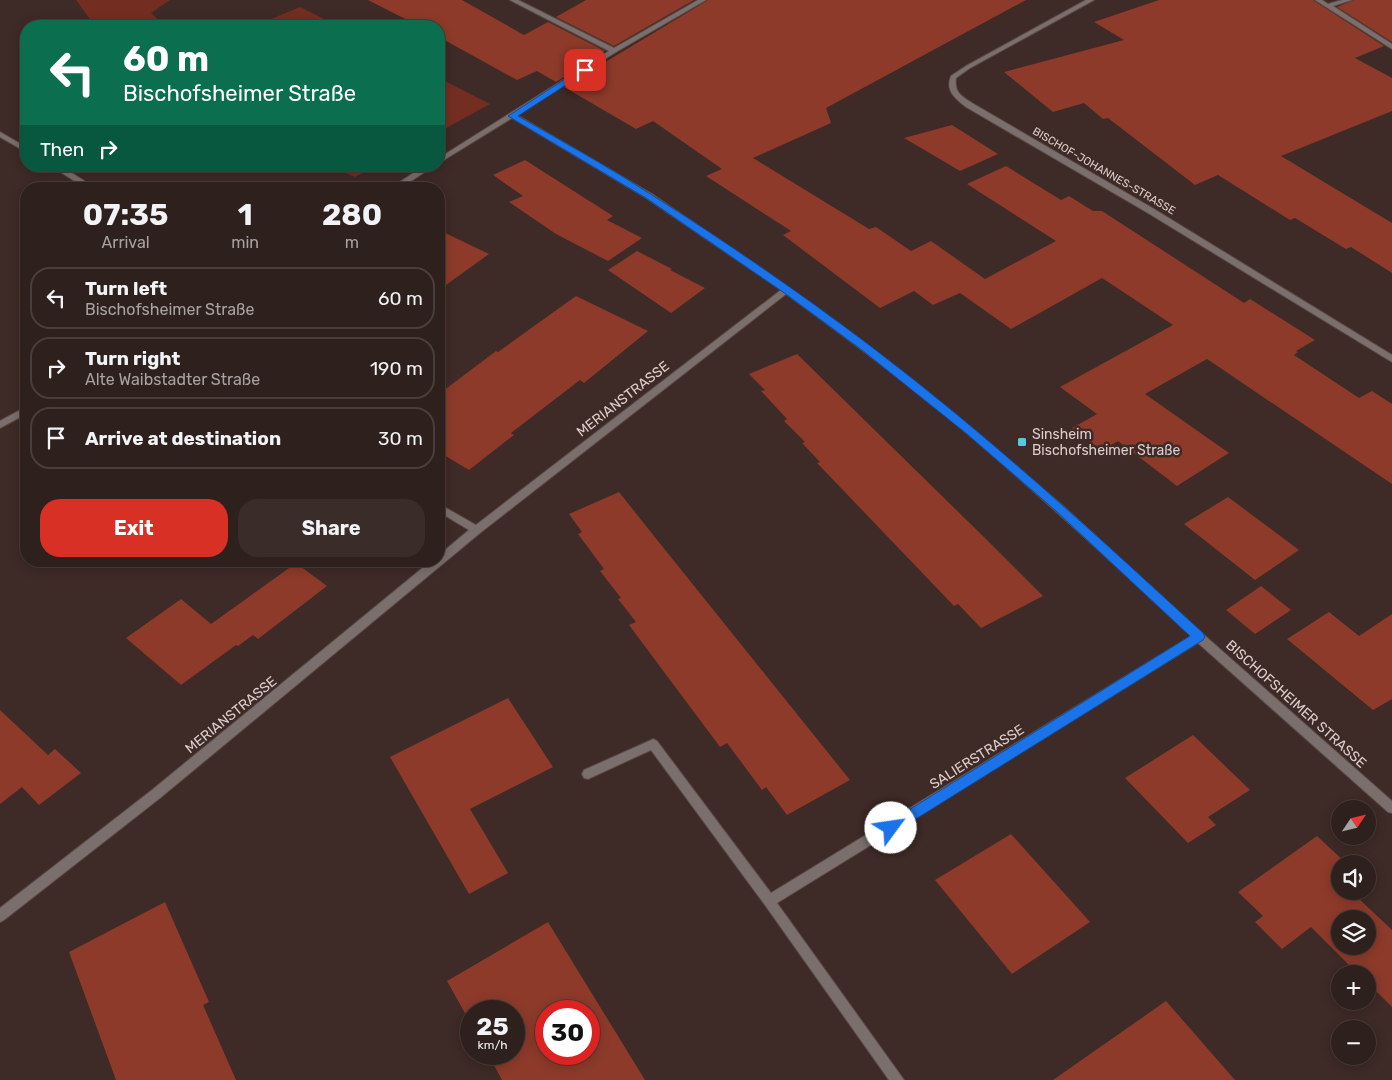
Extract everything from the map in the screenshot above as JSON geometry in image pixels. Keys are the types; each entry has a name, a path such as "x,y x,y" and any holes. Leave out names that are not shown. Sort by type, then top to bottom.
{"street":[{"path":"513,0 614,51"},
{"path":"445,157 614,51 703,0"},
{"name":"BISCHOF-JOHANNES-STRASSE","path":"1091,0 953,77 951,86 955,94 969,105 1151,211 1392,359"},
{"path":"1318,0 1392,47"},
{"path":"1327,6 1349,0"},
{"name":"BISCHOFSHEIMER STRASSE","path":"512,116 649,196 786,290 866,348 971,432 1059,508 1199,637 1392,808"},
{"path":"0,134 20,146"},
{"path":"65,172 81,182"},
{"path":"404,182 420,172"},
{"name":"MERIANSTRASSE","path":"445,556 786,290"},
{"path":"0,424 20,413"},
{"path":"445,511 476,530"},
{"name":"MERIANSTRASSE","path":"0,916 156,794 431,567"},
{"name":"SALIERSTRASSE","path":"769,901 1199,637"},
{"path":"588,774 653,744 769,901 897,1080"}],"shaded area":[{"path":"76,0 170,0 151,13 159,20 91,20"},
{"path":"300,7 326,20 269,20"},
{"path":"445,81 490,104 445,129"},
{"path":"344,172 364,172 355,177"}],"building":[{"path":"368,0 462,0 524,35 548,22 605,51 556,82 537,71 517,80 445,40 445,20 407,20"},
{"path":"586,0 694,0 614,46 556,17"},
{"path":"708,0 1026,0 826,108 831,123 753,158 869,229 876,227 911,251 931,241 985,279 1056,241 967,184 1006,166 1061,200 1069,196 1093,211 1102,211 1244,303 1250,299 1315,340 1296,351 1298,352 1294,355 1359,398 1372,391 1392,404 1392,484 1207,359 1145,394 1229,453 1177,486 1118,441 1102,451 1072,428 1097,414 1060,387 1173,325 1102,278 1011,329 960,293 933,305 914,291 880,308 783,235 791,231 706,176 722,169 653,121 636,129 564,87"},
{"path":"1159,0 1313,0 1384,46 1355,58 1392,78 1392,111 1281,156 1392,223 1392,273 1351,247 1346,249 1295,218 1290,220 1218,175 1195,185 1108,118 1103,119 1084,103 1053,112 1004,72 1124,40 1094,22"},
{"path":"1354,0 1392,0 1392,42 1337,7"},
{"path":"952,125 998,154 960,171 904,138"},
{"path":"525,160 613,216 607,220 642,238 608,261 556,234 509,202 523,196 493,175"},
{"path":"445,233 489,254 445,286"},
{"path":"637,251 705,288 671,313 608,270"},
{"path":"576,296 648,331 584,383 580,380 511,433 514,435 469,470 445,456 445,389 496,351 498,352"},
{"path":"797,354 1043,596 981,628 958,604 954,606 817,463 820,462 802,443 805,442 784,421 787,419 761,391 765,390 749,374"},
{"path":"619,492 850,780 787,815 766,787 762,790 727,743 720,747 629,625 636,622 618,599 621,598 600,571 604,569 578,534 582,532 569,514"},
{"path":"1228,497 1299,550 1255,580 1184,524"},
{"path":"290,567 301,567 327,586 258,639 253,635 238,646 236,645 181,685 126,638 181,599 211,624"},
{"path":"1261,586 1291,610 1255,634 1226,610"},
{"path":"1329,612 1359,636 1392,614 1392,699 1373,710 1287,639"},
{"path":"508,698 553,767 470,809 508,873 469,894 390,757"},
{"path":"0,710 48,755 55,749 81,773 39,805 22,787 0,804"},
{"path":"1193,735 1250,790 1208,817 1216,825 1188,843 1125,778"},
{"path":"1011,834 1090,922 1012,974 935,880"},
{"path":"1317,836 1337,855 1331,855 1331,900 1360,900 1371,910 1331,910 1331,947 1311,927 1282,949 1255,922 1263,916 1238,892"},
{"path":"165,902 209,1002 203,1005 236,1080 116,1080 69,952"},
{"path":"1376,915 1392,930 1392,1007 1376,991 1376,965 1349,965 1339,955 1376,955"},
{"path":"548,922 596,1000 535,1000 535,1065 600,1065 600,1007 645,1080 502,1080 494,1065 525,1065 525,1000 460,1000 460,1004 447,981"},
{"path":"1166,1001 1235,1080 1053,1080"}],"place":[{"name":"Sinsheim Bischofsheimer Straße","path":"1022,442"}],"route":[{"path":"585,70 512,116 649,196 786,290 866,348 971,432 1059,508 1199,637 891,828"}]}
